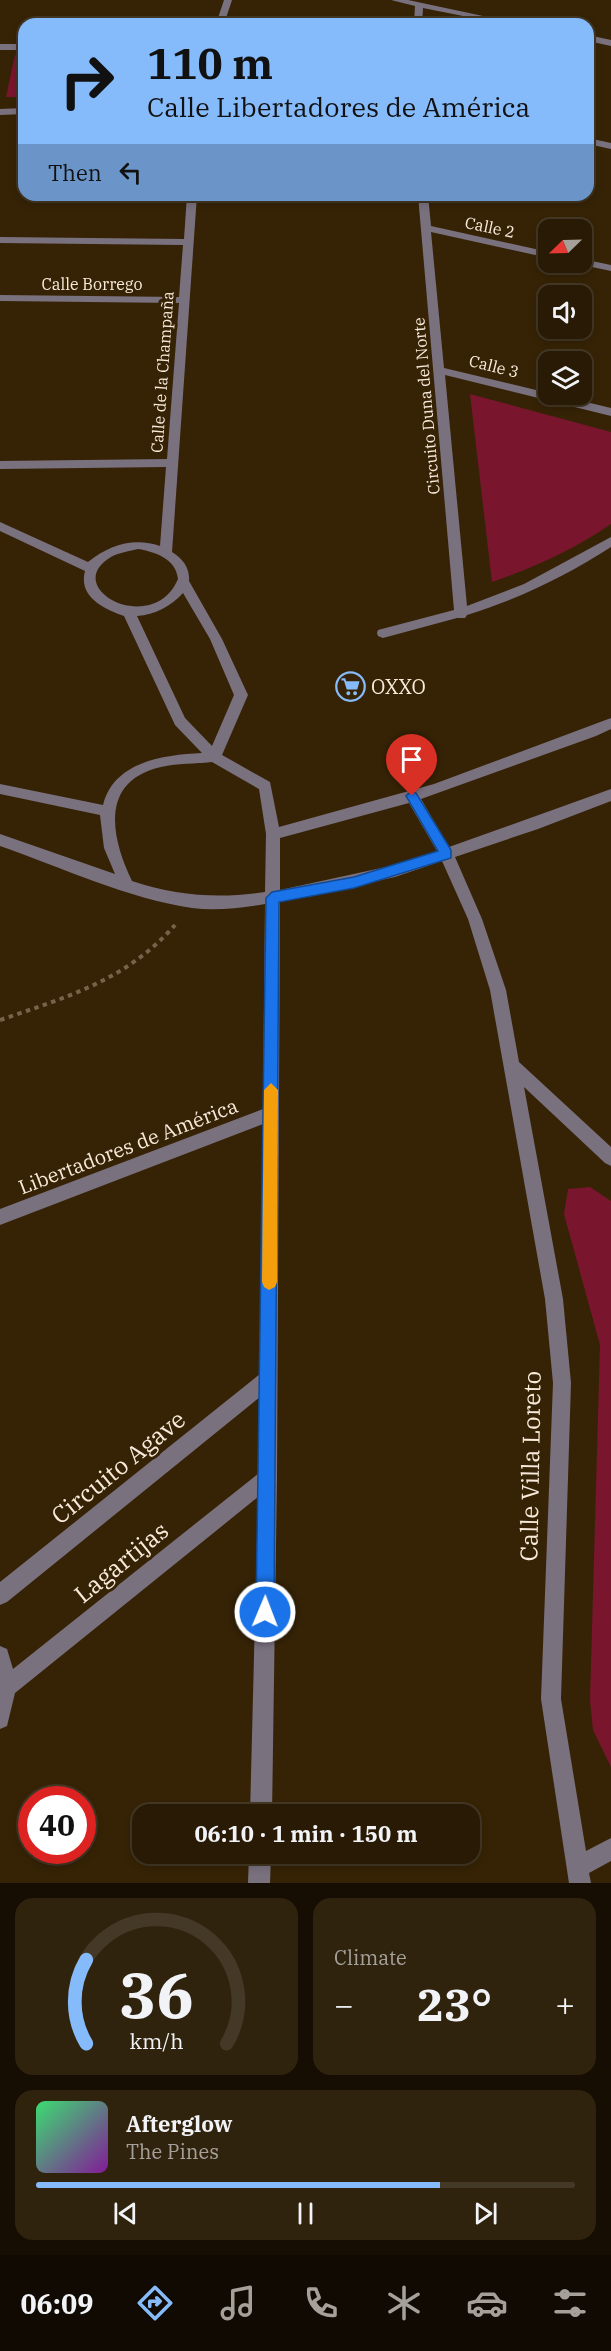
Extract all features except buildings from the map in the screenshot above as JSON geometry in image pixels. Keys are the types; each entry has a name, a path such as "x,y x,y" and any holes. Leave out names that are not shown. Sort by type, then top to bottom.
{"street":[{"path":"222,18 228,0"},
{"path":"395,0 487,18"},
{"path":"418,18 419,4"},
{"path":"594,39 611,43"},
{"path":"0,47 18,47"},
{"path":"0,112 18,111"},
{"path":"594,142 611,146"},
{"name":"Calle de la Champaña","path":"166,551 191,201"},
{"name":"Circuito Duna del Norte","path":"423,201 461,615"},
{"name":"Calle 2","path":"425,228 538,253"},
{"path":"0,240 187,242"},
{"path":"592,264 611,268"},
{"name":"Calle Borrego","path":"0,298 183,300"},
{"name":"Calle 3","path":"439,370 611,412"},
{"path":"0,465 172,463"},
{"path":"0,525 90,569"},
{"path":"383,633 461,615 519,594 572,568 611,541"},
{"path":"183,581 176,594 163,605 145,611 128,611 113,609 94,596 88,579 90,569 104,556 123,547 153,546 166,551 180,564 183,581 216,639 241,695 214,757"},
{"path":"128,611 180,721 214,757 265,786 273,834 268,1477 261,1804"},
{"path":"273,834 346,816 501,767 611,723"},
{"path":"126,883 114,860 109,844 106,811 114,793 133,774 155,763 214,757"},
{"path":"0,789 106,811"},
{"path":"0,840 147,892 193,902 231,903 272,898 354,882 446,854 611,795"},
{"name":"Calle Villa Loreto","path":"412,796 446,854 475,919 498,990 554,1299 562,1383 551,1699 579,1875"},
{"path":"513,1067 611,1158"},
{"name":"Libertadores de América","path":"0,1217 271,1113"},
{"name":"Circuito Agave","path":"0,1595 269,1378"},
{"name":"Lagartijas","path":"6,1687 268,1477"},
{"path":"0,1656 6,1687 0,1719"},
{"name":"Calle Villa Loreto","path":"579,1875 611,1849"},
{"path":"259,1883 260,1864"}],"path":[{"path":"0,1020 113,978 142,961 165,940 193,902"}],"shaded area":[{"path":"15,55 18,55 18,97 6,97"},
{"path":"470,394 611,432 611,524 553,557 492,582"},
{"path":"590,1187 611,1201 611,1767 593,1730 590,1700 600,1345 564,1214 568,1189"}],"slow traffic":[{"path":"269,1282 271,1090"}],"place":[{"name":"OXXO","path":"350,686"}],"route":[{"path":"265,1612 272,898 354,882 446,854 412,796"}]}
